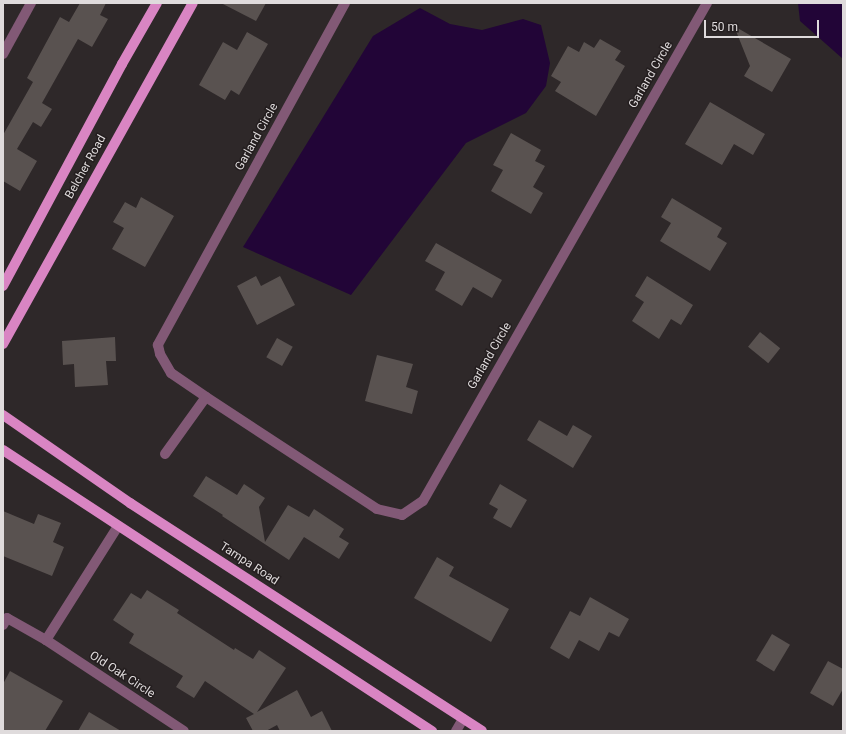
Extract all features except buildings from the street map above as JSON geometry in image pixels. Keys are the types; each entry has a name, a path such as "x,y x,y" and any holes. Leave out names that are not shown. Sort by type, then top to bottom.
{"main road":[{"name":"Belcher Road","path":"3,286 122,64 157,3"},
{"name":"Belcher Road","path":"3,344 193,3"},
{"name":"Tampa Road","path":"3,415 130,503 482,731"},
{"path":"3,450 432,731"}],"street":[{"path":"3,54 31,3"},
{"name":"Garland Circle","path":"345,3 158,346 160,354 171,373 377,509 402,515 423,501 707,3"},
{"path":"165,454 206,397"},
{"path":"46,640 118,526"},
{"name":"Old Oak Circle","path":"3,625 7,618 46,640 184,731"},
{"path":"456,731 463,719"}],"shaded area":[{"path":"798,3 843,3 843,59 800,21"},
{"path":"420,8 450,24 482,30 523,19 541,25 550,63 546,86 526,113 466,143 351,295 243,247 373,36"}]}
